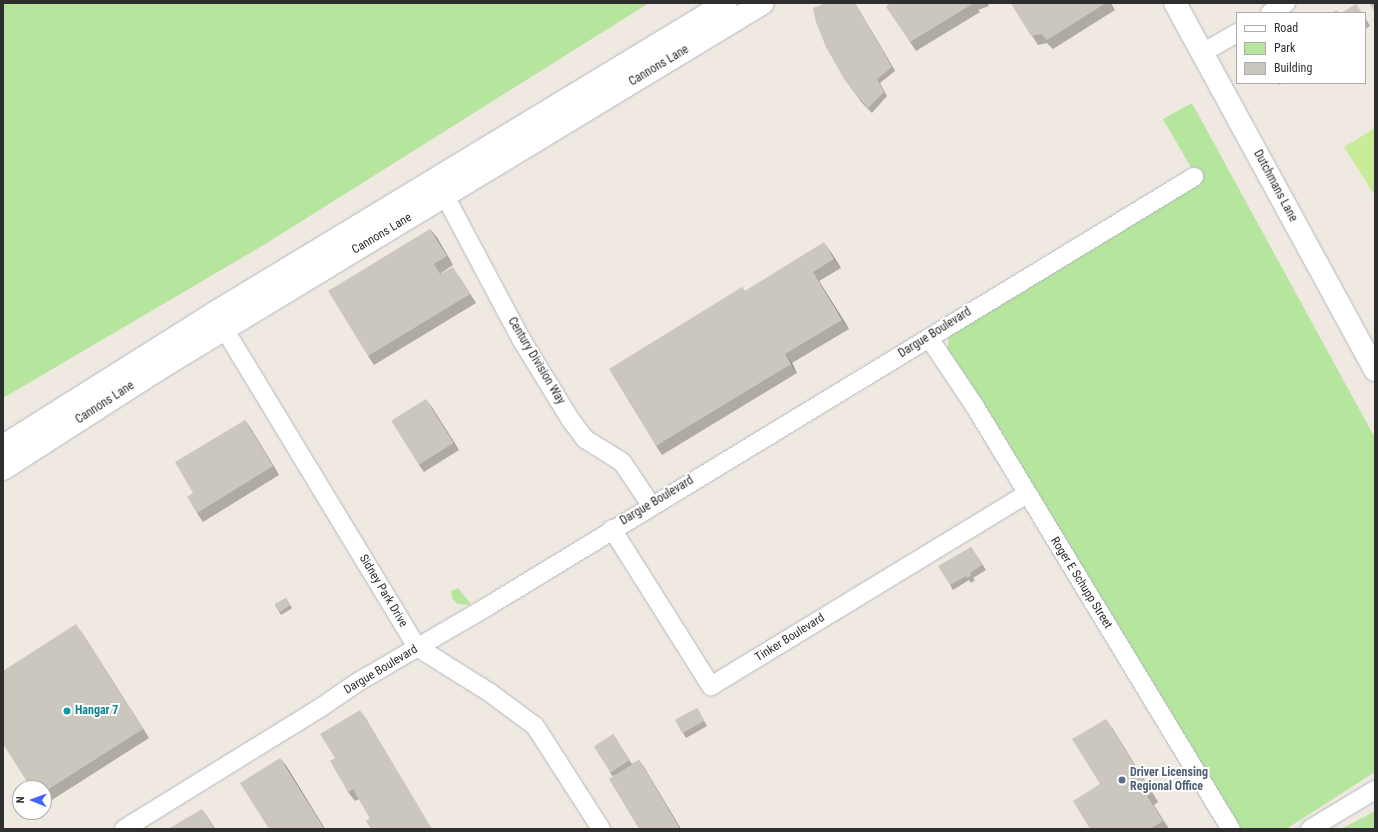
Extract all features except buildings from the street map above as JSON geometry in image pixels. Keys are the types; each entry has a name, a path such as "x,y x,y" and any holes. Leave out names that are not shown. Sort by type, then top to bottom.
{"main road":[{"name":"Cannons Lane","path":"440,188 726,3"},
{"name":"Cannons Lane","path":"3,446 220,321 440,188 763,3"},
{"name":"Dutchmans Lane","path":"1175,3 1204,52 1375,370"},
{"name":"Cannons Lane","path":"3,469 220,321"}],"street":[{"path":"1272,12 1286,3"},
{"path":"1204,52 1236,33"},
{"name":"Dargue Boulevard","path":"124,829 417,647 1194,177"},
{"name":"Century Division Way","path":"440,188 521,339 570,419 585,439 622,462 651,505"},
{"name":"Sidney Park Drive","path":"220,321 417,647 489,692 535,726 601,829"},
{"name":"Roger E Schupp Street","path":"929,338 974,405 1231,829"},
{"name":"Tinker Boulevard","path":"612,529 711,686 1027,494"},
{"path":"1310,829 1375,790"}],"green space":[{"path":"3,3 649,3 262,246 3,398"},
{"path":"1192,103 1375,438 1375,772 1286,829 1232,829 947,353 949,336 1197,178 1163,119"},
{"path":"1375,128 1375,196 1344,147"},
{"path":"458,588 470,603 469,605 457,604 452,598 451,591"},
{"path":"1375,811 1375,829 1341,829"}],"place":[{"name":"Hangar 7","path":"67,711"},
{"name":"Driver Licensing Regional Office","path":"1122,780"}]}
